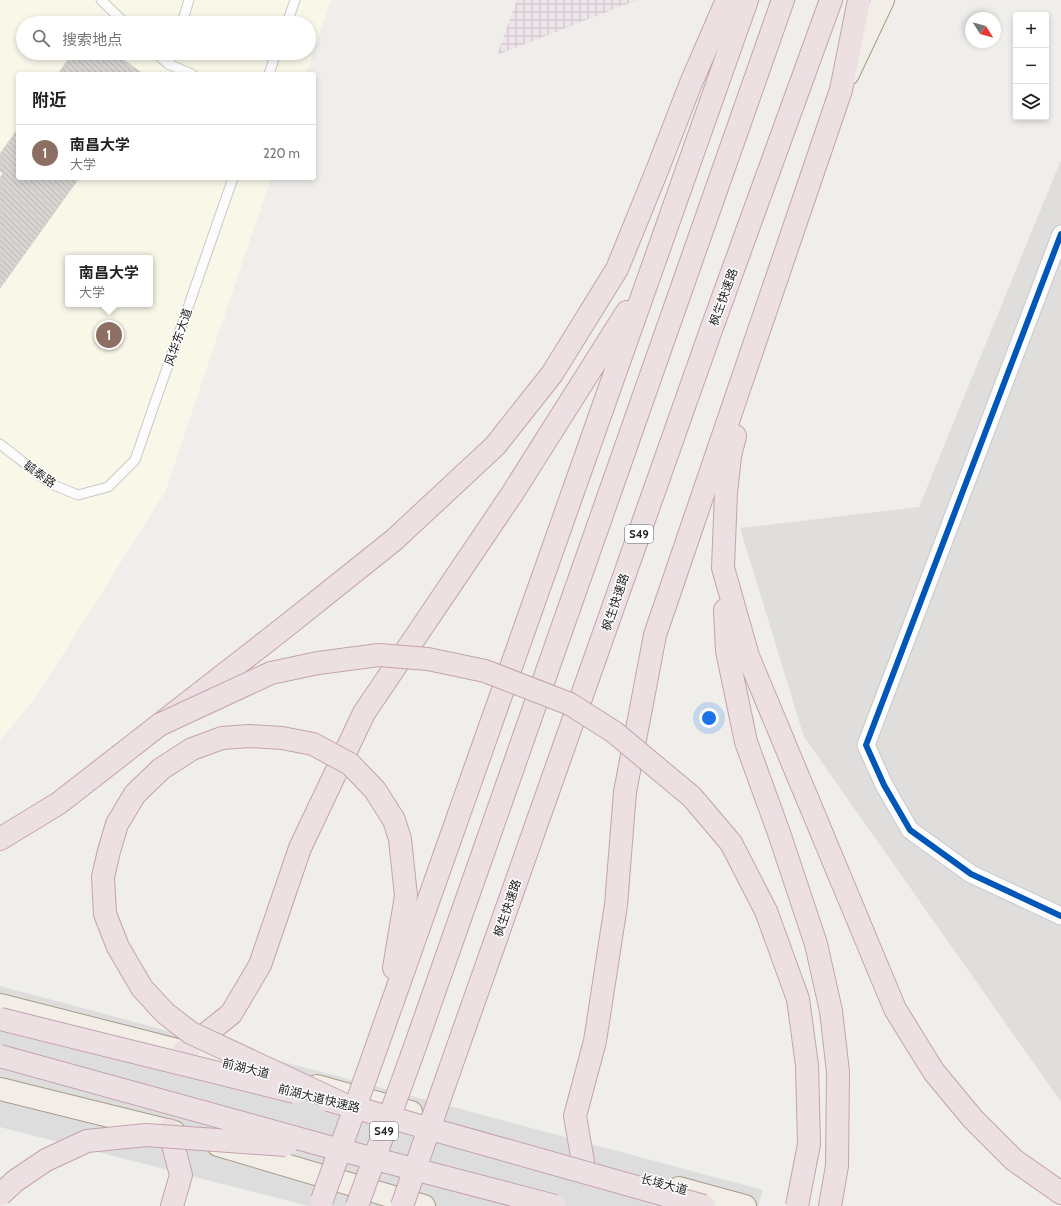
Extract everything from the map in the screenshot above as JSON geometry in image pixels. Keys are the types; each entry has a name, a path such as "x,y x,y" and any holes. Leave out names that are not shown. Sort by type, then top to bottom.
{"highway":[{"path":"0,839 59,803 280,631 394,540 495,446 552,374 617,269 691,83 727,0"},
{"path":"321,1204 747,0"},
{"name":"S49","path":"357,1206 412,1055 783,0"},
{"name":"枫生快速路","path":"402,1206 710,333 831,0"},
{"path":"583,1162 575,1116 595,1041 616,905 625,792 655,635 841,90 859,0"},
{"path":"183,1052 230,1014 260,965 300,848 364,713 512,494 648,279"},
{"path":"757,337 730,456 726,493 723,568 727,651 746,742 780,834 816,944 831,1011 838,1072 837,1166 830,1206"},
{"path":"723,568 748,656 896,1009 934,1072 973,1119 1014,1160 1061,1193"},
{"path":"161,724 271,673 318,662 379,655 428,659 485,671 570,704 614,732 692,797 731,843 766,911 798,999 807,1065 808,1144 798,1206"},
{"path":"341,1103 191,1033 165,1013 142,988 118,947 105,914 104,877 109,851 117,824 135,794 161,769 192,749 222,738 249,736 282,738 313,744 350,764 375,790 394,820 400,839 406,896 393,972 378,1043"},
{"name":"前湖大道快速路","path":"0,1020 341,1103 704,1206"},
{"path":"0,1056 332,1148 555,1206"},
{"path":"169,1130 181,1175 172,1206"},
{"path":"0,1195 14,1182 46,1160 87,1141 146,1135 332,1148"}],"main road":[{"path":"841,90 884,0"},
{"name":"前湖大道","path":"0,1004 347,1094 583,1162"},
{"path":"0,1089 169,1130 424,1206"},
{"name":"长堎大道","path":"583,1162 745,1206"}],"street":[{"path":"1061,234 866,745 884,785 910,830 971,874 1061,916"}],"lane":[{"path":"101,0 118,16"},
{"path":"184,16 189,0"},
{"path":"289,16 295,0"},
{"path":"164,60 168,64 187,72"},
{"path":"168,64 169,60"},
{"path":"270,72 274,60"},
{"name":"风华东大道","path":"108,487 135,460 232,180"},
{"name":"毓泰路","path":"0,444 51,484 78,495 108,487"}],"shaded area":[{"path":"0,0 331,0 316,44 316,16 16,16 16,60 311,60 307,72 16,72 16,180 270,180 165,492 36,697 0,741"},
{"path":"517,0 637,0 497,55"},
{"path":"1061,160 1061,1102 804,737 740,528 919,507"}],"pier":[{"path":"0,986 763,1190 758,1206 309,1206 0,1127"}],"building":[{"path":"68,60 124,60 140,72 59,72"},
{"path":"16,132 16,180 78,180 0,288 0,178 3,173 0,171 0,154"}],"cycle path":[{"path":"1061,234 866,745 884,785 910,830 971,874 1061,916"}],"place":[{"name":"南昌大学","path":"109,335"}]}
